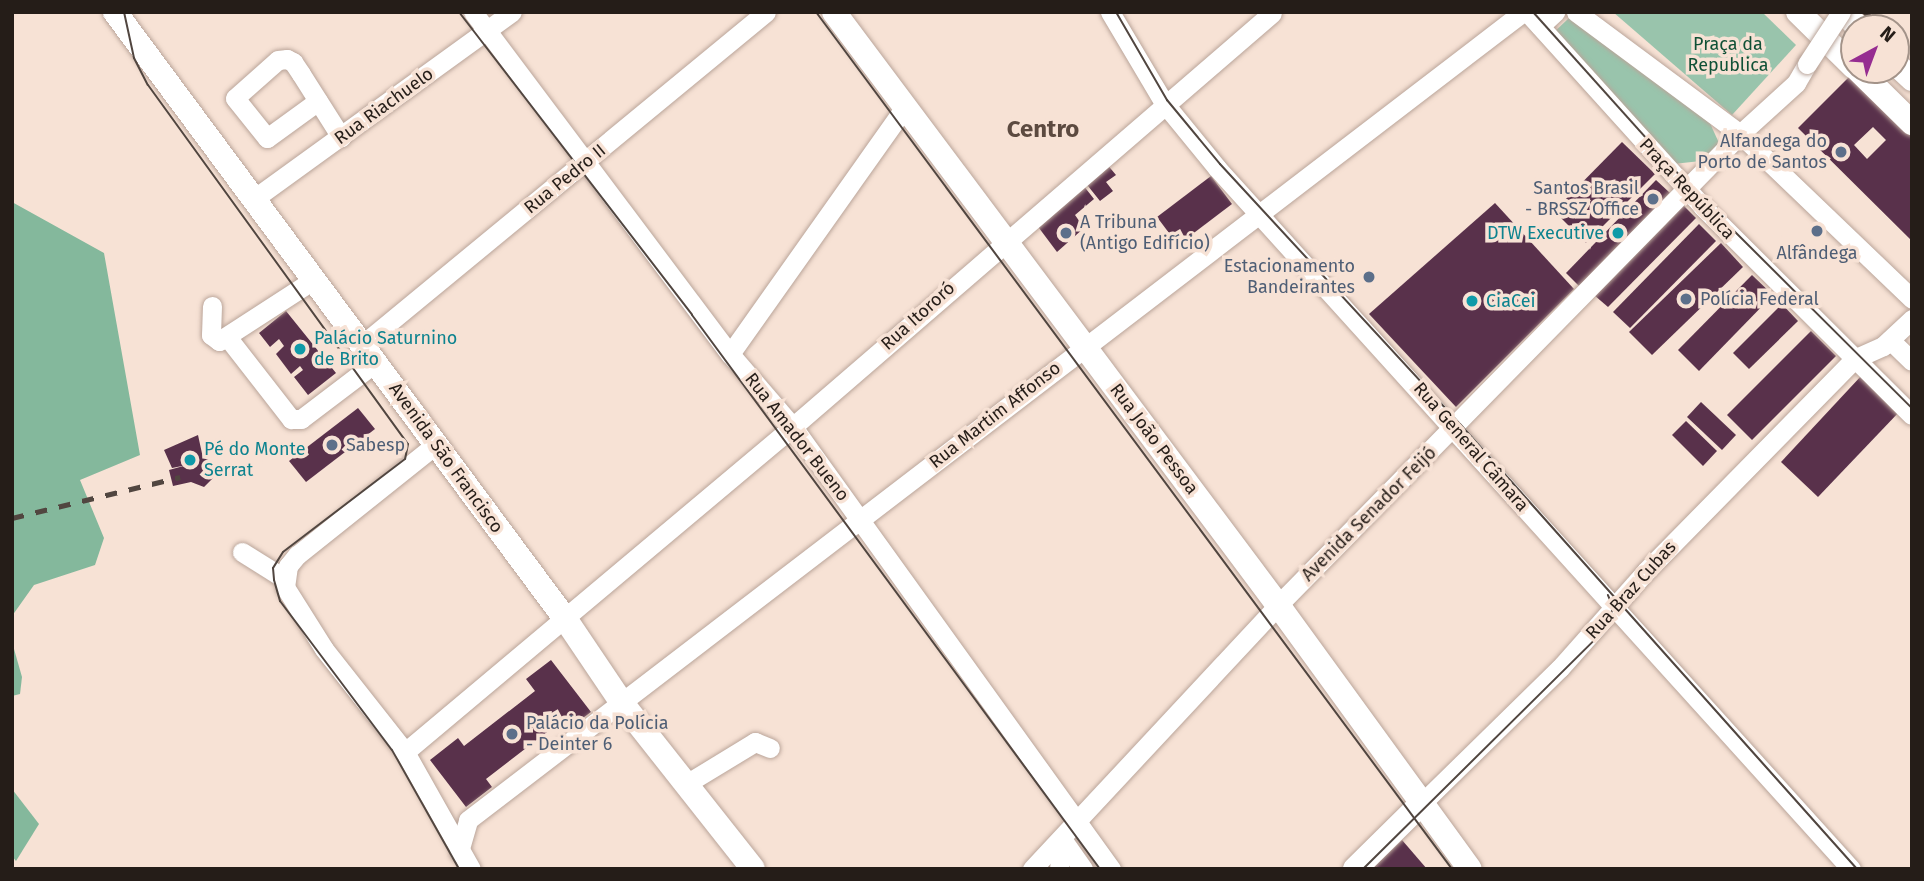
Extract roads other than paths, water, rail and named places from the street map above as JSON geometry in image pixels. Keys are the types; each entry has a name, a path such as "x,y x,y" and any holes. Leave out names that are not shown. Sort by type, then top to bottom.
{"main road":[{"name":"Avenida São Francisco","path":"115,12 566,620 622,703 753,869"},
{"name":"Rua João Pessoa","path":"834,12 1278,605 1470,869"},
{"path":"1798,12 1840,53"},
{"path":"1872,84 1912,123"},
{"name":"Rua Braz Cubas","path":"1355,869 1422,803"}],"street":[{"name":"Rua Amador Bueno","path":"473,12 730,354 793,427 1111,869"},
{"name":"Rua Riachuelo","path":"255,198 512,12"},
{"name":"Rua Pedro II","path":"228,338 291,419 302,419 369,353 585,162 766,12"},
{"name":"Rua General Câmara","path":"1110,12 1164,103 1613,607 1851,869"},
{"name":"Rua Martim Affonso","path":"468,820 1084,346 1261,214 1530,17 1555,12"},
{"path":"1576,12 1740,134 1912,299"},
{"name":"Avenida Senador Feijó","path":"1032,869 1077,824 1278,605 1456,428 1740,134 1796,83 1842,12"},
{"name":"Rua Itororó","path":"405,752 566,620 793,427 1005,240 1272,13"},
{"name":"Praça República","path":"1530,17 1686,190 1912,415"},
{"path":"318,101 341,137"},
{"path":"730,354 905,107"},
{"path":"212,306 211,335 214,341 228,338 315,279"},
{"name":"Rua Braz Cubas","path":"1422,803 1560,668 1613,607 1854,359 1890,340 1912,319"},
{"path":"1890,340 1912,361"},
{"path":"435,445 306,547 289,566 285,579 291,601 405,752 465,861"},
{"path":"242,552 285,579"},
{"path":"686,784 755,742 770,748"},
{"path":"440,819 468,820 465,861"},
{"path":"1059,869 1062,839"},
{"path":"1062,839 1083,869"}],"tram line":[{"path":"124,12 134,58 148,85 408,444 405,459 283,552 273,568 274,580 280,601 392,750 459,869"},
{"path":"459,12 692,315 1100,869"},
{"path":"816,12 1452,869"},
{"path":"1116,12 1167,100 1220,164 1460,424 1857,869"},
{"path":"1533,12 1689,186 1912,408"},
{"path":"1363,869 1593,641 1610,617 1613,607 1608,595"}],"railway":[{"path":"12,518 180,477"}],"place":[{"name":"Alfandega do Porto de Santos","path":"1841,152"},
{"name":"Santos Brasil - BRSSZ Office","path":"1653,199"},
{"name":"Alfândega","path":"1817,231"},
{"name":"A Tribuna (Antigo Edifício)","path":"1066,233"},
{"name":"DTW Executive","path":"1618,233"},
{"name":"Estacionamento Bandeirantes","path":"1369,277"},
{"name":"Polícia Federal","path":"1686,299"},
{"name":"CiaCei","path":"1472,301"},
{"name":"Palácio Saturnino de Brito","path":"300,349"},
{"name":"Sabesp","path":"332,445"},
{"name":"Pé do Monte Serrat","path":"190,460"},
{"name":"Palácio da Polícia - Deinter 6","path":"512,734"}],"district":[{"name":"Centro","path":"1043,130"}],"park label":[{"name":"Praça da Republica","path":"1728,55"}]}
